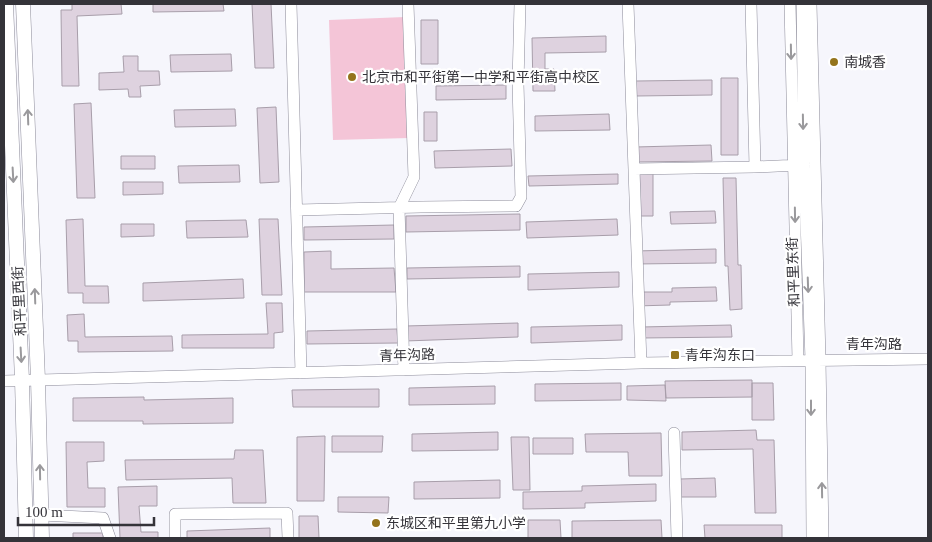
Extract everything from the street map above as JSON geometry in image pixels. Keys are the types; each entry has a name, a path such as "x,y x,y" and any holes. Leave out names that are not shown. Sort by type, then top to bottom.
{"main road":[{"name":"和平里西街","path":"6,4 6,89 22,380 26,538"},
{"name":"和平里西街","path":"23,4 38,380 42,538"}],"street":[{"path":"292,4 301,373"},
{"path":"404,370 399,208 414,177 408,4"},
{"path":"296,210 516,206 521,197 518,83 520,4"},
{"path":"628,4 641,363"},
{"path":"751,4 755,167"},
{"path":"790,4 799,165 798,360"},
{"name":"和平里东街","path":"802,4 799,165 815,360 823,538"},
{"name":"和平里东街","path":"811,4 815,360 812,538"},
{"path":"634,169 799,165"},
{"name":"青年沟路","path":"4,380 641,363 928,359"},
{"path":"674,433 677,538"},
{"path":"175,538 175,514 278,513 287,513 288,538"},
{"path":"41,515 102,518 110,538"}],"shaded area":[{"path":"405,17 409,138 333,140 329,20"}],"building":[{"path":"72,4 121,4 122,14 77,16 79,86 62,86 61,10 72,10"},
{"path":"153,4 223,4 224,11 153,12"},
{"path":"252,4 271,4 274,68 255,68"},
{"path":"421,20 438,20 438,64 421,64"},
{"path":"606,36 606,52 545,53 545,69 554,69 555,91 533,91 532,38"},
{"path":"231,54 232,71 171,72 170,55"},
{"path":"123,56 138,56 138,71 159,71 160,85 140,86 141,97 129,97 128,89 99,90 99,73 124,72"},
{"path":"721,78 738,78 738,155 721,155"},
{"path":"712,80 712,95 636,96 636,81"},
{"path":"506,85 506,99 436,100 436,86"},
{"path":"91,103 95,198 77,198 74,104"},
{"path":"276,107 279,182 260,183 257,108"},
{"path":"235,109 236,126 175,127 174,110"},
{"path":"424,112 437,112 437,141 424,141"},
{"path":"609,114 610,130 535,131 535,116"},
{"path":"711,145 712,161 635,162 635,147"},
{"path":"511,149 512,166 435,168 434,151"},
{"path":"121,156 155,156 155,169 121,169"},
{"path":"239,165 240,182 179,183 178,166"},
{"path":"637,173 653,173 653,216 638,216"},
{"path":"618,174 618,184 529,186 528,176"},
{"path":"723,178 736,178 738,265 741,265 742,309 730,310 728,266 725,266"},
{"path":"123,182 163,182 163,194 123,195"},
{"path":"715,211 716,223 671,224 670,212"},
{"path":"520,214 520,230 406,232 406,216"},
{"path":"83,219 85,286 108,286 109,303 83,303 83,293 68,293 66,220"},
{"path":"259,219 278,219 282,295 262,295"},
{"path":"617,219 618,235 527,238 526,222"},
{"path":"246,220 248,237 187,238 186,221"},
{"path":"121,224 154,224 154,236 121,237"},
{"path":"394,225 394,239 304,240 304,227"},
{"path":"716,249 716,263 635,264 635,251"},
{"path":"331,251 331,269 394,268 396,292 304,292 304,252"},
{"path":"520,266 520,277 407,279 407,268"},
{"path":"619,272 619,287 528,290 528,274"},
{"path":"243,279 244,298 143,301 143,283"},
{"path":"716,287 717,301 670,302 670,305 636,306 636,292 672,292 672,288"},
{"path":"266,303 282,303 283,332 274,333 274,348 182,348 182,335 268,334"},
{"path":"84,314 85,337 172,336 173,351 78,352 78,341 68,341 67,315"},
{"path":"518,323 518,337 405,341 405,326"},
{"path":"622,325 622,340 531,343 531,327"},
{"path":"731,325 732,337 641,338 641,327"},
{"path":"397,329 398,343 307,344 307,331"},
{"path":"752,380 752,397 666,398 665,381"},
{"path":"621,383 621,400 535,401 535,384"},
{"path":"752,383 773,383 774,420 752,420"},
{"path":"665,385 666,401 627,400 627,386"},
{"path":"495,386 495,404 409,405 409,388"},
{"path":"379,389 379,407 293,407 292,390"},
{"path":"144,397 144,400 233,398 233,423 143,424 143,421 73,421 73,398"},
{"path":"756,430 757,440 774,440 776,513 755,513 753,449 682,450 682,432"},
{"path":"498,432 498,450 412,451 412,434"},
{"path":"661,433 662,476 629,476 628,452 586,452 585,434"},
{"path":"325,436 324,501 297,501 297,437"},
{"path":"332,436 383,436 382,452 332,452"},
{"path":"511,437 529,437 530,490 513,490"},
{"path":"533,438 573,438 573,454 533,454"},
{"path":"66,442 104,442 104,461 87,462 88,488 105,488 105,507 67,507"},
{"path":"235,450 263,450 266,503 233,503 232,478 126,480 125,460 234,459"},
{"path":"715,478 716,497 681,497 680,479"},
{"path":"500,480 500,498 414,499 414,482"},
{"path":"656,484 656,501 585,503 585,508 523,509 523,492 582,491 582,486"},
{"path":"157,486 157,506 139,506 141,532 158,532 158,538 120,538 118,487"},
{"path":"338,497 389,497 388,513 338,512"},
{"path":"299,516 318,516 319,538 299,538"},
{"path":"528,520 560,520 561,538 528,538"},
{"path":"661,520 662,538 572,538 572,521"},
{"path":"704,525 782,525 782,538 705,538"},
{"path":"270,528 270,538 187,538 187,531"},
{"path":"73,533 103,533 103,538 73,538"}],"place":[{"name":"南城香","path":"834,62"},
{"name":"北京市和平街第一中学和平街高中校区","path":"352,77"},
{"name":"青年沟东口","path":"675,355"},
{"name":"东城区和平里第九小学","path":"376,523"}]}
